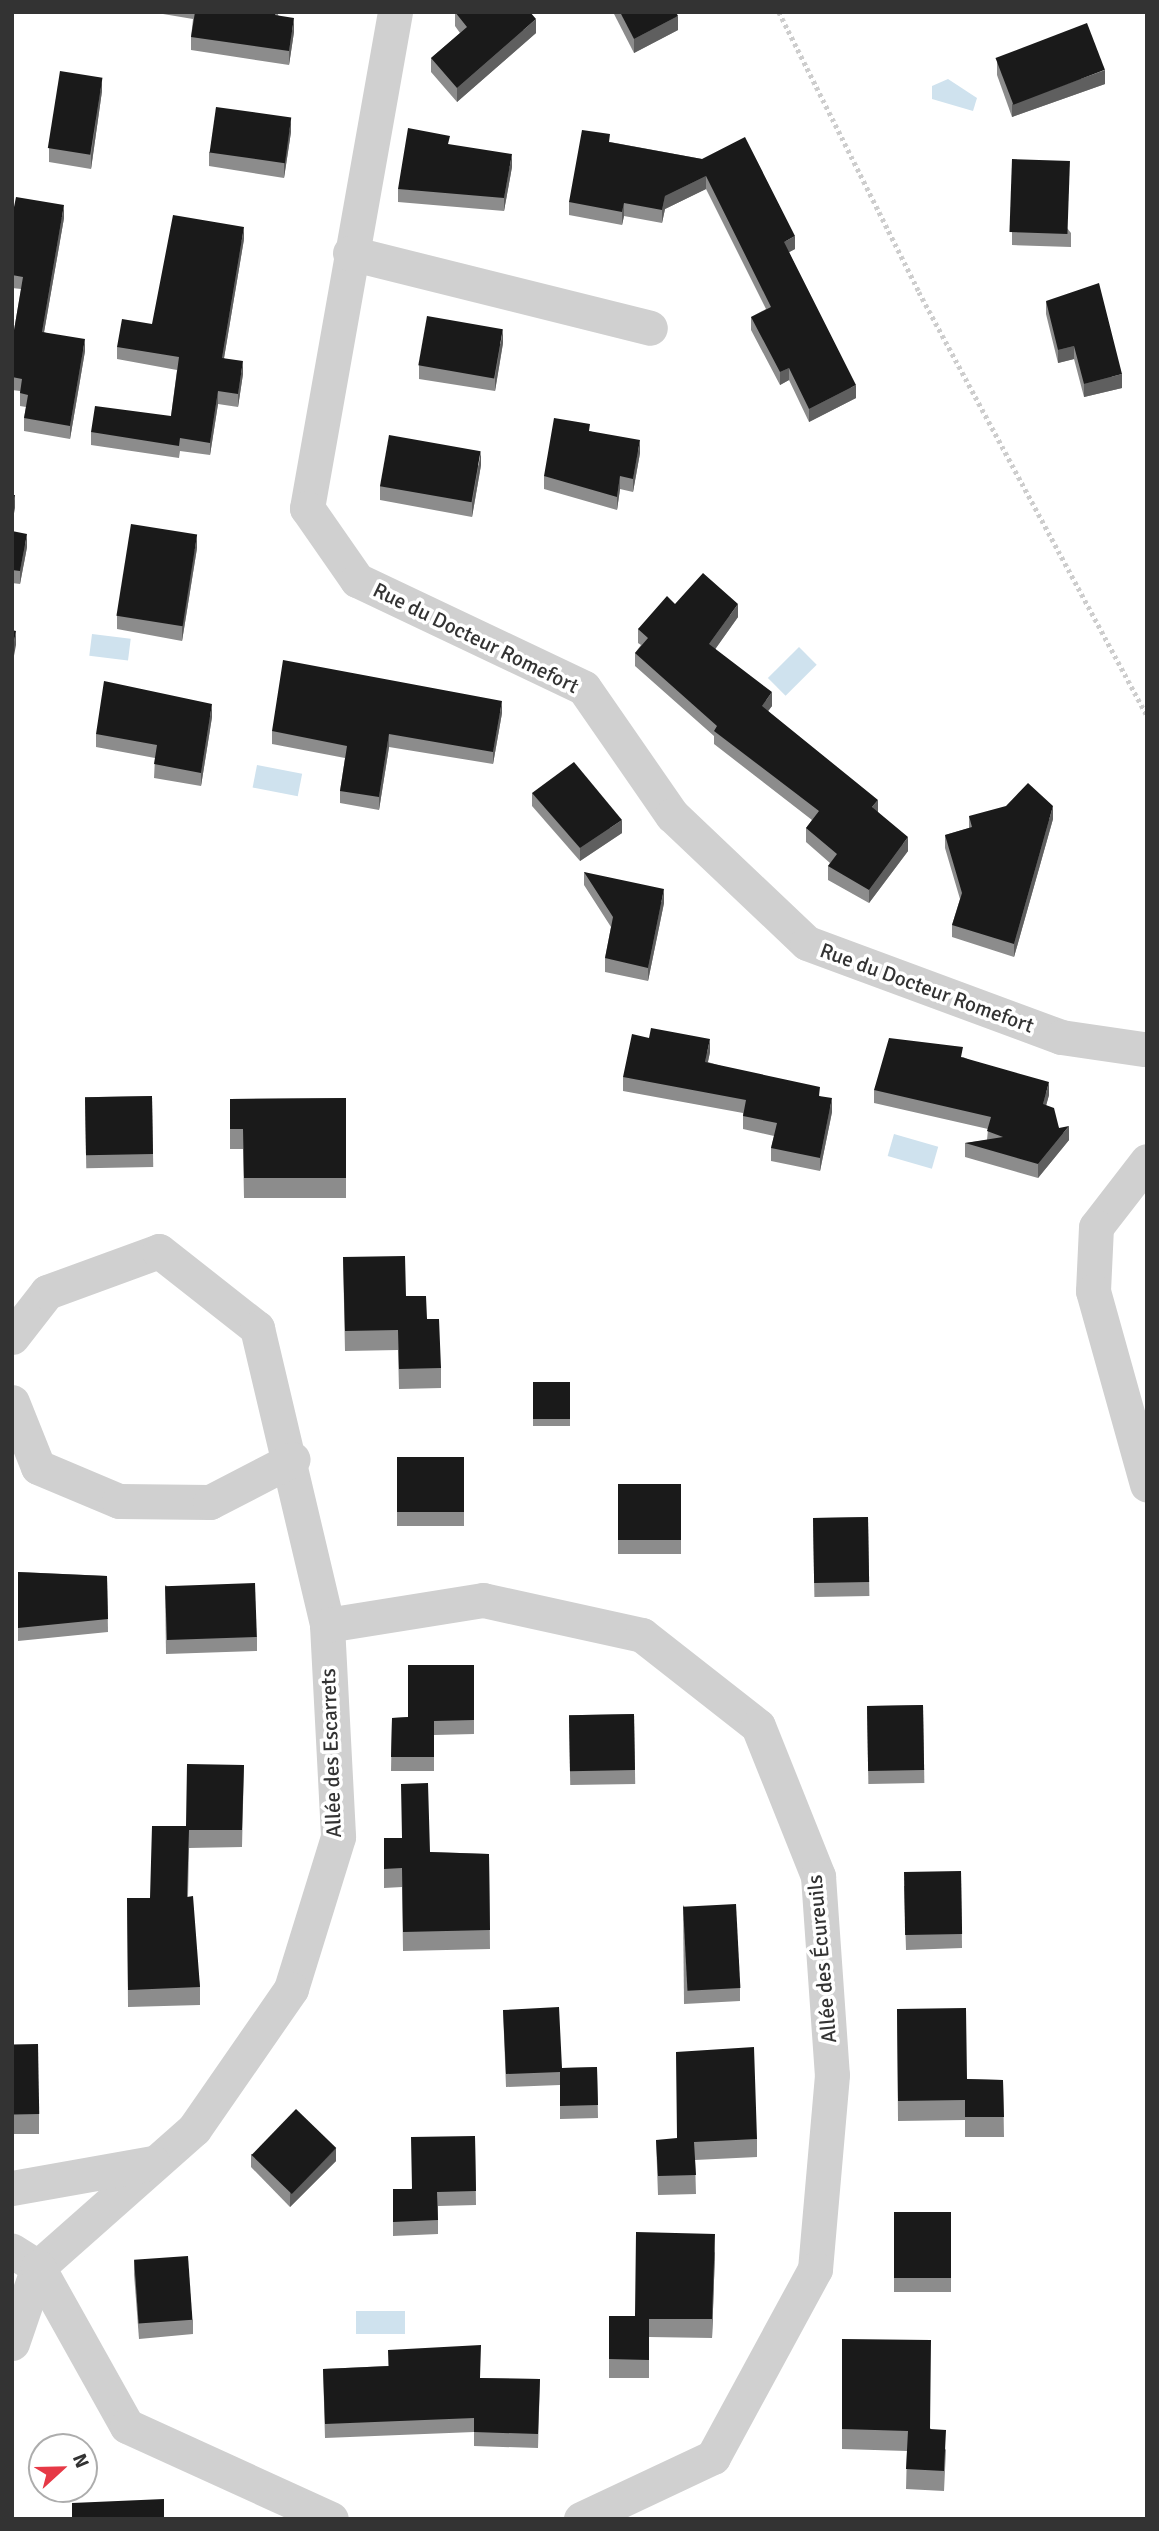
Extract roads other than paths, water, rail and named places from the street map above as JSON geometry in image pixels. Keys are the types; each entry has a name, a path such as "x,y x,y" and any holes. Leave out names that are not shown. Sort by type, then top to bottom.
{"street":[{"name":"Rue du Docteur Romefort","path":"395,12 350,253 307,508 357,580 584,688 672,815 807,943 1061,1037 1146,1053"},
{"path":"350,253 650,328"},
{"path":"1147,1161 1096,1227 1093,1291 1147,1485"},
{"name":"Allée des Escarrets","path":"12,1337 47,1292 159,1251 257,1328 293,1460 327,1625 338,1838 291,1989 194,2129 155,2163 25,2259"},
{"path":"12,1402 38,1467 119,1501 210,1502 293,1460"},
{"name":"Allée des Écureuils","path":"327,1625 483,1600 642,1635 758,1726 818,1876 832,2075 815,2269 713,2457 581,2519"},
{"path":"12,2189 155,2163"},
{"path":"12,2343 25,2259"},
{"path":"25,2259 127,2426 331,2519"}],"water":[{"path":"948,79 977,98 973,111 932,99 932,86"},
{"path":"92,634 131,639 128,661 89,656"},
{"path":"799,647 817,665 786,696 768,678"},
{"path":"257,765 302,774 298,796 253,788"},
{"path":"894,1134 938,1147 932,1169 888,1156"},
{"path":"356,2311 405,2311 405,2334 356,2334"}]}
